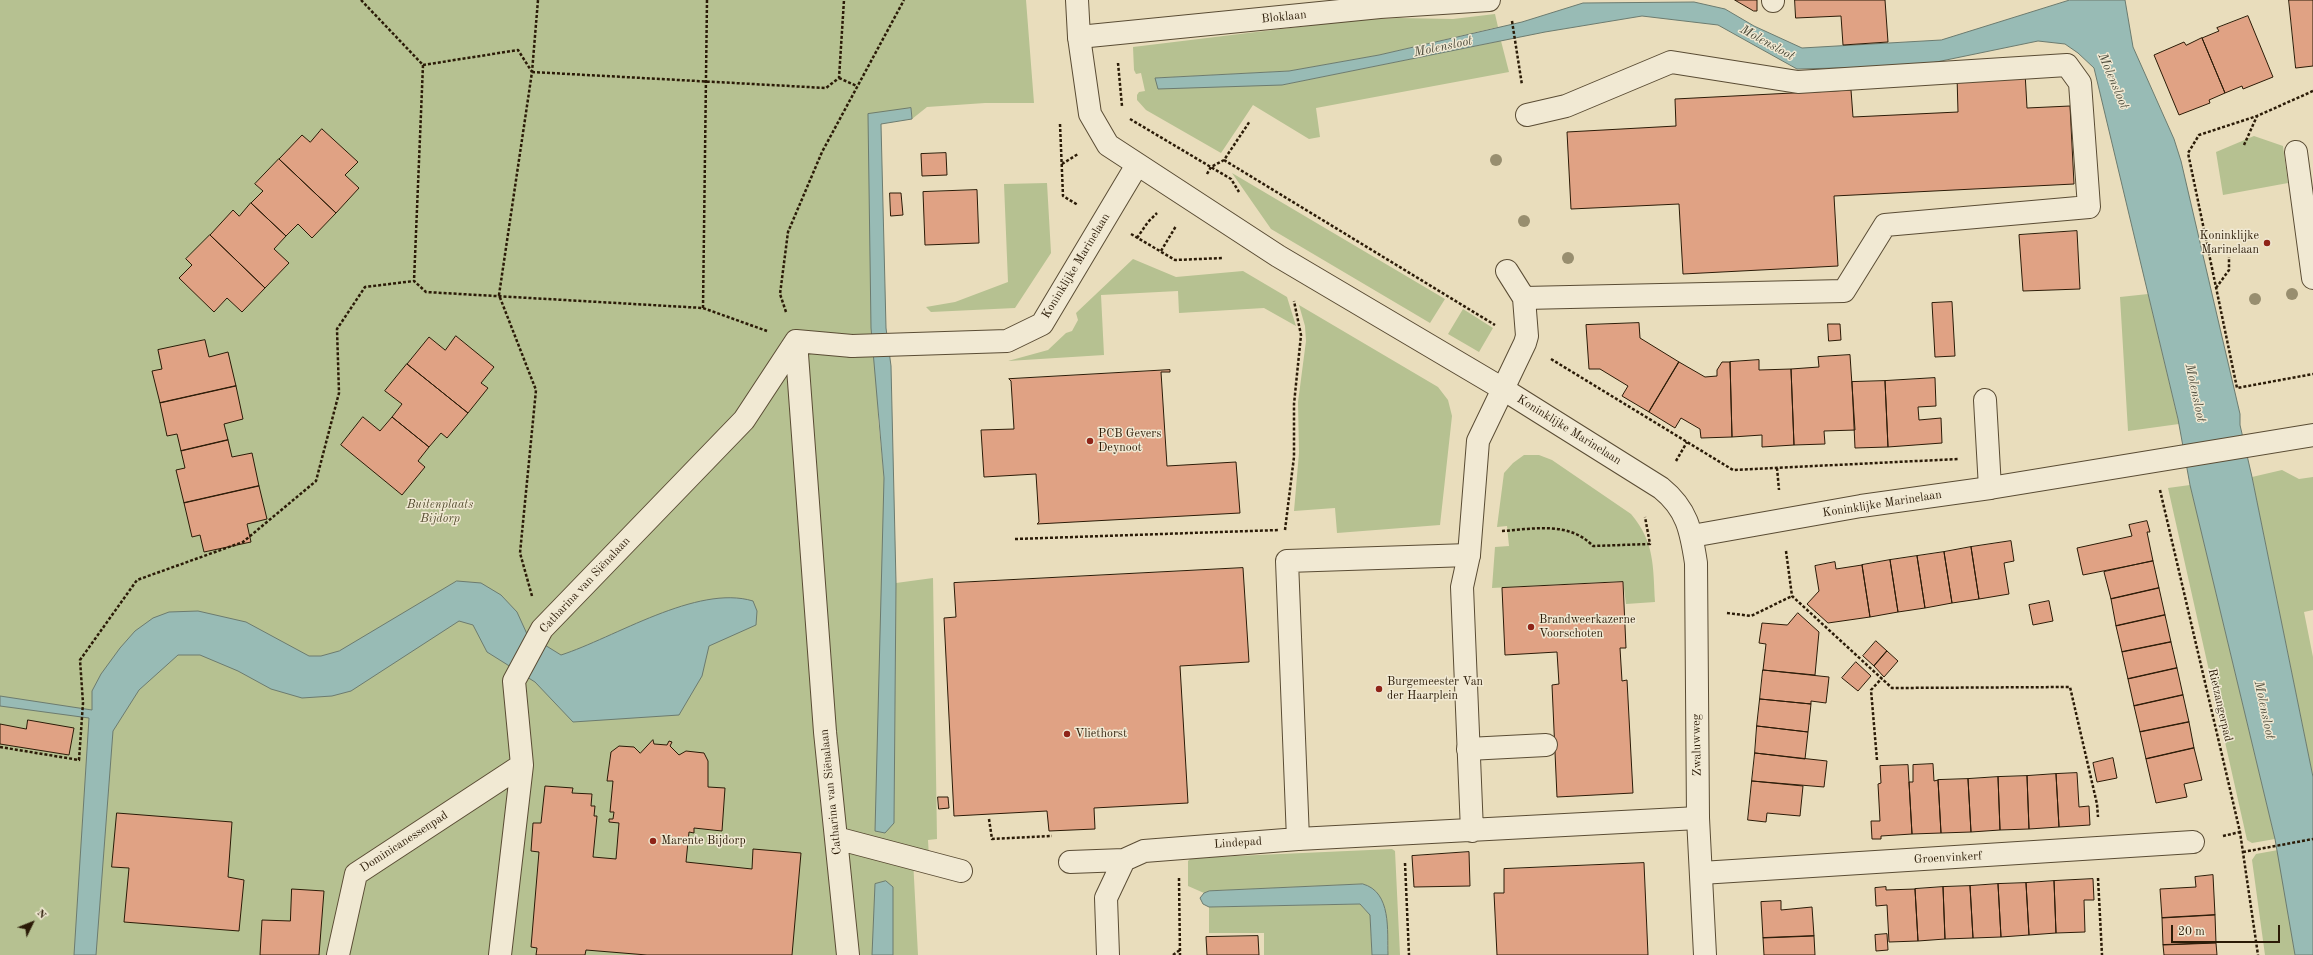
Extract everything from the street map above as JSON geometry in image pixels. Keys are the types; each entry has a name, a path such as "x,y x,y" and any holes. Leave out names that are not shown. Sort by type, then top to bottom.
{"street":[{"name":"Koninklijke Marinelaan","path":"1077,0 1079,37 1090,114 1108,145 1308,275 1503,389 1661,488 1675,500 1692,536 1861,506 1990,488 2250,444 2313,435"},
{"name":"Bloklaan","path":"1079,37 1115,35 1380,7 1489,0"},
{"path":"1507,271 1524,298 1844,292 1885,225 2089,207 2080,83 2067,65 1798,82 1671,62 1566,106 1527,116"},
{"path":"2296,152 2313,278"},
{"name":"Koninklijke Marinelaan","path":"796,341 852,346 1007,341 1042,324 1137,165"},
{"name":"Koninklijke Marinelaan","path":"1503,389 1525,343 1524,298"},
{"name":"Catharina van Siënalaan","path":"500,955 522,765 514,681 539,633 744,420 796,341"},
{"name":"Catharina van Siënalaan","path":"796,341 825,732 848,955"},
{"path":"1472,831 1462,587 1469,555 1478,441 1503,389"},
{"path":"1985,400 1990,488"},
{"name":"Zwaluwweg","path":"1692,536 1696,562 1695,609 1698,818 1705,955"},
{"path":"1469,555 1371,560 1287,561 1298,839 1698,818"},
{"path":"1468,749 1546,745"},
{"name":"Dominicanessenpad","path":"338,955 356,874 522,765"},
{"path":"836,838 961,871"},
{"name":"Lindepad","path":"1124,860 1144,851 1298,839"},
{"name":"Groenvinkerf","path":"1701,873 2194,842"},
{"path":"1070,862 1124,860 1106,898 1108,955"}],"path":[{"path":"361,0 423,65 414,281"},
{"path":"538,0 532,72 499,295 536,390 520,553 539,633"},
{"path":"703,308 707,0"},
{"path":"532,72 826,88 839,78 844,0"},
{"path":"796,341 780,294 788,232 822,152 904,0"},
{"path":"1511,15 1517,53"},
{"path":"1115,35 1123,114"},
{"path":"423,65 518,50 532,72"},
{"path":"839,78 857,86"},
{"path":"2313,91 2257,116 2199,135 2188,152 2238,388 2313,374"},
{"path":"2244,146 2257,116"},
{"path":"1128,117 1231,179 1242,198"},
{"path":"1224,160 1733,470 1988,458"},
{"path":"2216,288 2229,270 2229,257"},
{"path":"1287,512 1294,457 1294,404 1301,335 1294,298 1308,275"},
{"path":"0,747 79,760 83,703 80,660 137,580 243,542 316,481 340,393 336,329 365,287 414,281 426,292 499,295 703,308 796,341"},
{"path":"1470,533 1562,528 1584,537 1593,546 1650,544 1645,512 1661,488 1687,442"},
{"name":"Rietzangerpad","path":"2162,459 2240,832 2258,955"},
{"path":"1015,540 1285,530"},
{"path":"1695,609 1751,616 1792,596 1892,688 2070,687 2097,804 2099,849 2097,864 2102,955"},
{"path":"1876,760 1871,690 1882,678"},
{"path":"989,819 992,839 1068,835 1070,862"},
{"path":"1404,834 1409,955"},
{"path":"2243,852 2313,839"},
{"path":"1178,848 1180,955"},
{"path":"1173,955 1180,950"}],"green space":[{"name":"Buitenplaats Bijdorp","path":"0,0 1026,0 1034,103 985,103 927,107 912,119 911,108 876,120 878,417 884,478 894,823 896,583 933,578 937,839 928,840 929,857 913,859 918,955 0,955"},
{"path":"1495,14 1498,27 1379,55 1289,71 1155,78 1282,85 1501,41 1509,72 1316,108 1320,137 1309,139 1253,105 1221,153 1146,110 1137,100 1137,95 1139,92 1145,91 1141,73 1136,74 1134,70 1133,47 1355,20 1399,18 1453,19"},
{"path":"2254,136 2283,146 2288,183 2223,195 2216,152"},
{"path":"1232,173 1445,299 1430,323 1271,229"},
{"path":"1047,183 1051,253 1015,308 931,312 926,307 955,302 1008,282 1004,184"},
{"path":"1133,259 1176,277 1243,271 1287,297 1296,326 1264,308 1179,313 1178,291 1101,295 1104,355 1008,361 1048,350 1066,333 1072,331 1078,320 1076,313"},
{"path":"2148,294 2179,424 2128,431 2120,297"},
{"path":"1299,305 1438,387 1448,400 1452,416 1440,525 1337,533 1335,508 1294,511 1299,453 1298,402 1306,341 1305,326"},
{"path":"1463,309 1493,328 1479,352 1448,334"},
{"path":"1524,455 1539,455 1552,460 1631,514 1639,524 1649,545 1653,566 1655,602 1626,604 1623,581 1492,588 1495,547 1509,546 1507,526 1497,527 1504,473 1513,463"},
{"path":"2282,470 2299,479 2313,477 2313,610 2304,612 2313,657 2313,777 2252,477"},
{"path":"2190,485 2275,839 2252,843 2247,840 2168,488"},
{"path":"1392,849 1395,851 1400,955 1388,955 1387,924 1383,904 1379,895 1372,888 1363,884 1209,891 1204,893 1188,886 1188,861 1191,858"},
{"path":"2278,850 2295,955 2265,955 2252,860 2256,854"},
{"path":"1360,904 1370,915 1372,955 1264,955 1264,933 1209,933 1209,907"}],"water":[{"name":"Molensloot","path":"2070,0 2125,0 2133,47 2174,139 2181,161 2240,414 2240,425 2313,777 2313,955 2295,955 2275,839 2190,485 2178,419 2094,68 2078,53 2065,44 2038,41 1917,66 1797,69 1718,25 1642,16 1545,32 1282,85 1158,89 1155,78 1289,71 1379,55 1522,22 1583,3 1694,2 1725,9 1754,26 1802,48 1941,40"},
{"path":"911,108 912,119 881,124 886,328 891,366 896,583 894,823 885,833 875,831 884,478 871,328 868,114"},
{"path":"457,581 481,583 501,595 517,612 527,634 561,655 656,615 682,606 707,600 731,598 753,601 757,611 756,625 709,646 702,676 679,715 573,722 535,682 487,652 473,625 459,621 351,691 332,696 302,698 271,689 238,671 200,655 178,655 139,690 113,731 96,955 74,955 89,718 0,706 0,696 92,710 92,691 101,674 120,648 135,631 153,618 169,612 198,611 246,622 309,656 321,656 339,651"},
{"path":"886,881 893,887 893,955 872,955 875,884"},
{"path":"1363,884 1372,888 1379,895 1383,904 1387,924 1388,955 1372,955 1370,915 1360,904 1209,907 1203,904 1200,898 1204,893 1209,891"}],"building":[{"path":"1735,0 1757,0 1757,11 1754,11"},
{"path":"1795,0 1885,0 1888,42 1843,45 1841,16 1796,18"},
{"path":"2289,0 2313,0 2313,66 2296,68"},
{"path":"2248,16 2273,77 2243,89 2242,86 2225,93 2202,38 2219,31 2217,28"},
{"path":"2202,38 2225,93 2209,100 2210,103 2179,115 2154,55 2184,42 2186,45"},
{"path":"2025,72 2027,108 2070,106 2074,184 1834,196 1838,266 1683,274 1679,204 1571,209 1567,132 1676,126 1675,99 1851,90 1853,117 1958,112 1957,76"},
{"path":"322,129 358,162 345,175 359,188 336,213 279,159 302,135 310,142"},
{"path":"946,153 947,175 922,176 921,154"},
{"path":"279,159 336,213 312,238 298,224 286,236 251,203 263,191 255,184"},
{"path":"977,190 979,243 925,245 923,192"},
{"path":"890,193 901,193 903,215 891,216"},
{"path":"251,203 286,236 274,249 289,263 265,288 210,235 233,210 239,216"},
{"path":"2077,231 2080,289 2023,291 2019,235"},
{"path":"210,235 265,288 242,312 227,298 214,312 179,278 192,265 186,259"},
{"path":"1952,302 1955,356 1935,357 1932,303"},
{"path":"1639,323 1640,338 1679,362 1649,412 1622,396 1628,386 1600,369 1589,369 1586,325"},
{"path":"1828,324 1840,324 1841,340 1829,341"},
{"path":"456,336 494,367 481,383 488,388 468,413 407,364 429,337 445,350"},
{"path":"205,340 209,357 228,352 236,386 160,403 152,371 162,369 158,350"},
{"path":"1850,355 1855,430 1824,431 1825,444 1794,445 1791,369 1819,367 1818,357"},
{"path":"1759,360 1759,370 1791,369 1794,445 1762,447 1762,435 1732,437 1730,362"},
{"path":"1679,362 1705,377 1717,376 1717,370 1722,362 1730,362 1732,437 1701,438 1700,429 1681,418 1675,428 1649,412"},
{"path":"407,364 468,413 447,438 441,433 429,447 392,417 402,404 385,391"},
{"path":"1170,370 1170,372 1161,372 1167,466 1236,462 1240,513 1037,524 1039,522 1036,474 984,477 981,430 1014,429 1011,381 1009,379"},
{"path":"1935,378 1936,406 1918,407 1919,420 1941,418 1942,443 1888,447 1885,381"},
{"path":"1885,381 1888,447 1855,448 1852,382"},
{"path":"236,386 243,419 224,424 228,440 181,451 177,434 167,436 160,403"},
{"path":"363,417 380,431 392,417 429,447 418,461 425,467 402,495 341,445"},
{"path":"228,440 232,457 252,453 259,486 184,503 176,470 185,468 181,451"},
{"path":"259,486 267,519 247,524 251,542 204,552 200,535 192,537 184,503"},
{"path":"2147,521 2150,532 2147,532 2153,561 2083,575 2077,548 2132,536 2129,525"},
{"path":"2011,541 2014,561 2004,563 2009,594 1979,599 1971,547"},
{"path":"1971,547 1979,599 1952,603 1944,552"},
{"path":"1944,552 1952,603 1925,608 1917,556"},
{"path":"1917,556 1925,608 1898,612 1890,560"},
{"path":"1890,560 1898,612 1870,617 1862,565"},
{"path":"2153,561 2159,588 2111,599 2104,572"},
{"path":"1835,562 1836,569 1862,565 1870,617 1828,623 1807,604 1819,591 1815,566"},
{"name":"Vliethorst","path":"1243,568 1249,662 1180,666 1188,803 1094,808 1095,829 1049,831 1047,811 954,816 944,618 956,617 954,583"},
{"path":"1623,582 1626,648 1620,648 1622,681 1627,680 1633,793 1557,797 1552,685 1559,684 1557,652 1505,655 1502,588"},
{"path":"2159,588 2165,615 2116,626 2111,599"},
{"path":"2049,601 2053,621 2033,625 2029,605"},
{"path":"1798,613 1819,632 1815,675 1763,670 1766,644 1759,643 1762,623 1787,625"},
{"path":"2165,615 2171,642 2122,652 2116,626"},
{"path":"1876,641 1887,651 1874,666 1863,656"},
{"path":"2171,642 2177,668 2128,679 2122,652"},
{"path":"1887,651 1898,661 1884,677 1874,666"},
{"path":"1856,662 1871,676 1858,691 1842,678"},
{"path":"2177,668 2183,695 2134,706 2128,679"},
{"path":"1763,670 1829,677 1826,703 1811,701 1811,704 1760,699"},
{"path":"2183,695 2189,722 2140,732 2134,706"},
{"path":"1760,699 1811,704 1808,732 1757,726"},
{"path":"28,720 74,728 69,755 0,744 0,724 26,729"},
{"path":"2189,722 2194,748 2146,759 2140,732"},
{"path":"1757,726 1808,732 1805,759 1755,753"},
{"name":"Marente Bijdorp","path":"653,740 654,744 667,745 669,741 672,742 670,746 679,755 686,751 704,753 708,761 708,787 725,788 722,831 694,828 694,833 689,832 686,862 752,869 753,849 801,853 792,955 647,955 586,950 585,955 536,955 537,948 531,947 539,852 531,851 533,823 541,823 545,786 573,788 572,793 592,794 591,806 595,806 594,816 597,816 593,857 616,859 619,823 609,822 609,819 613,819 614,812 610,812 613,781 607,781 611,752 619,746 634,747 640,753"},
{"path":"2194,748 2202,780 2184,784 2187,797 2156,803 2146,759"},
{"path":"1755,753 1827,761 1824,787 1752,781"},
{"path":"2113,758 2117,778 2097,782 2093,763"},
{"path":"1933,764 1934,781 1938,780 1941,833 1912,834 1909,782 1913,782 1913,765"},
{"path":"1908,765 1912,834 1881,836 1881,839 1872,839 1871,821 1880,821 1878,784 1881,783 1880,766"},
{"path":"2077,773 2079,807 2089,806 2090,825 2059,827 2056,774"},
{"path":"2056,774 2059,827 2029,829 2027,776"},
{"path":"2027,776 2029,829 2000,830 1998,777"},
{"path":"1998,777 2000,830 1971,832 1968,779"},
{"path":"1968,779 1971,832 1941,833 1938,780"},
{"path":"1752,781 1803,786 1800,816 1767,813 1766,822 1748,820"},
{"path":"938,797 948,797 949,808 939,809"},
{"path":"117,813 232,822 228,877 244,880 239,931 124,922 129,868 112,867"},
{"path":"1469,852 1470,886 1414,887 1412,856"},
{"path":"1644,863 1648,955 1497,955 1494,893 1504,893 1504,869"},
{"path":"2213,875 2215,915 2162,918 2160,889 2196,887 2195,877"},
{"path":"2093,879 2094,900 2084,900 2085,932 2056,933 2054,881"},
{"path":"2054,881 2056,933 2029,935 2026,883"},
{"path":"2026,883 2029,935 2001,937 1998,884"},
{"path":"1998,884 2001,937 1973,938 1970,886"},
{"path":"1970,886 1973,938 1945,939 1943,887"},
{"path":"1886,887 1886,890 1915,889 1918,941 1889,942 1887,905 1876,906 1875,888"},
{"path":"1943,887 1945,939 1918,941 1915,889"},
{"path":"292,889 324,891 319,955 260,955 262,920 290,921"},
{"path":"1781,901 1781,910 1812,907 1814,936 1763,938 1761,902"},
{"path":"2215,915 2216,943 2163,945 2162,918"},
{"path":"1887,934 1888,950 1876,951 1875,935"},
{"path":"1258,936 1259,955 1207,955 1206,937"},
{"path":"1814,936 1815,955 1764,955 1763,938"},
{"path":"2216,943 2217,955 2164,955 2163,945"}],"place":[{"name":"Koninklijke Marinelaan","path":"2267,243"},
{"name":"PCB Gevers Deynoot","path":"1090,441"},
{"name":"Brandweerkazerne Voorschoten","path":"1531,627"},
{"name":"Burgemeester Van der Haarplein","path":"1379,689"},
{"name":"Vliethorst","path":"1067,734"},
{"name":"Marente Bijdorp","path":"653,841"}]}
